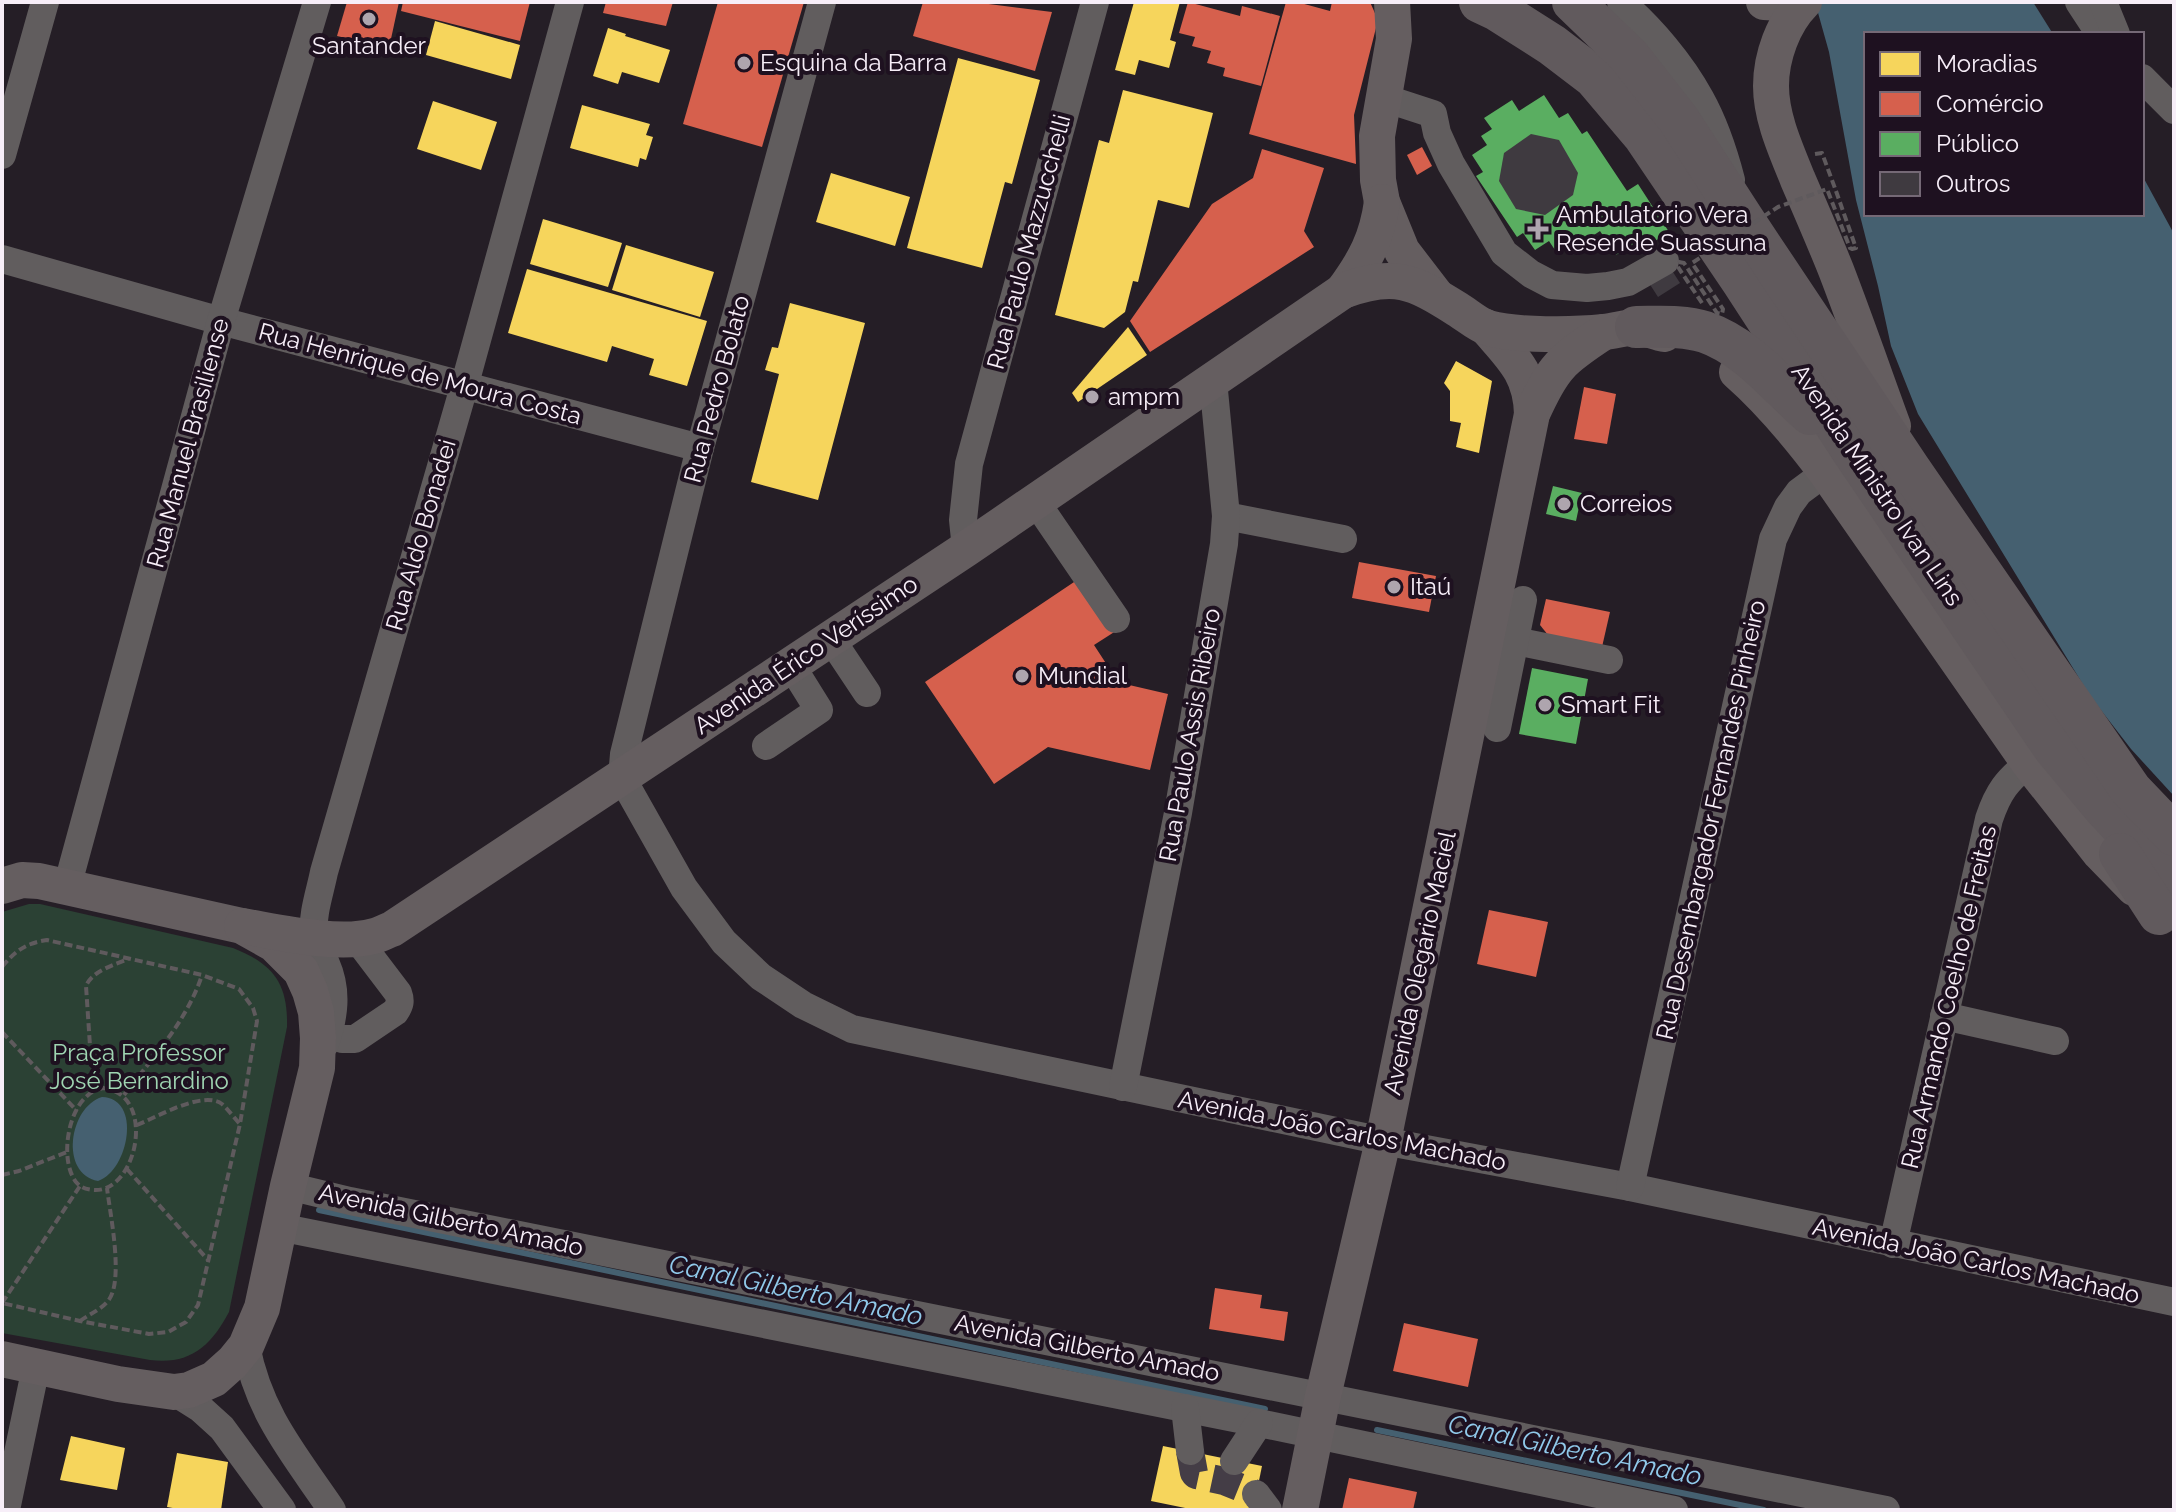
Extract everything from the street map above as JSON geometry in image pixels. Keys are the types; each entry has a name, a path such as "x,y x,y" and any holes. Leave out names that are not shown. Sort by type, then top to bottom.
{"highway":[{"name":"Avenida Ministro Ivan Lins","path":"1480,2 1552,45 1594,77 1644,136 1751,294 1839,462 2041,755 2169,908"},
{"name":"Avenida Ministro Ivan Lins","path":"1573,2 1629,56 1679,120 1909,468 2131,790 2174,835"},
{"path":"1620,330 1693,329 1730,344 1762,368 1791,397 1839,462"}],"main road":[{"path":"1392,2 1394,39 1377,136 1376,161 1382,202 1402,251 1436,296"},
{"path":"1764,2 1802,3"},
{"path":"1802,3 1784,31 1772,68 1772,102 1778,128 1836,270 1909,468"},
{"path":"1343,291 1370,250 1382,202"},
{"path":"1343,291 1366,282 1383,280 1415,285 1486,327 1538,333 1620,330"},
{"name":"Avenida Érico Veríssimo","path":"242,926 313,937 357,939 392,929 966,549 1343,291"},
{"name":"Avenida Olegário Maciel","path":"1300,1510 1323,1396 1492,682 1532,397 1523,371 1486,327"},
{"name":"Avenida Olegário Maciel","path":"1532,414 1546,384 1567,357 1620,330"},
{"path":"9,880 67,887 242,926 274,944 301,971 316,1012 318,1038 317,1068 262,1308 246,1346 233,1362 214,1379 189,1390 174,1392 118,1384 19,1363"}],"street":[{"path":"2,155 45,2"},
{"name":"Rua Manuel Brasiliense","path":"67,887 221,321 317,2"},
{"name":"Rua Aldo Bonadei","path":"313,937 324,872 464,387 570,2"},
{"name":"Rua Pedro Bolato","path":"622,778 624,754 700,448 822,2"},
{"name":"Rua Paulo Mazzucchelli","path":"966,549 963,520 969,464 1095,2"},
{"path":"1621,2 1664,48 1700,98 1728,167 1743,219"},
{"path":"2079,2 2099,32"},
{"path":"2103,2 2115,32"},
{"path":"2144,80 2174,110"},
{"path":"1384,98 1433,114 1437,133 1451,164 1504,253 1531,274 1552,285 1608,286 1639,277 1665,261"},
{"name":"Rua Henrique de Moura Costa","path":"2,259 464,387 700,448"},
{"name":"Rua Paulo Assis Ribeiro","path":"1123,1087 1178,813 1224,544 1226,516 1213,380"},
{"name":"Rua Desembargador Fernandes Pinheiro","path":"1630,1187 1773,539 1799,492 1839,462"},
{"path":"966,482 993,513 1021,512 1116,619"},
{"path":"1226,516 1343,539"},
{"path":"1497,728 1492,682 1515,641 1523,600"},
{"path":"831,639 867,693"},
{"path":"1515,641 1609,660"},
{"path":"766,746 819,710 791,665"},
{"name":"Rua Armando Coelho de Freitas","path":"1893,1244 1989,819 1997,795 2012,776 2041,755"},
{"name":"Avenida João Carlos Machado","path":"622,778 684,888 724,942 761,977 803,1005 852,1029 1383,1141 1630,1187 2174,1302"},
{"path":"313,937 330,974 334,996 333,1019 317,1068"},
{"path":"329,1034 342,1039 355,1039 399,1007 398,993 357,939"},
{"path":"1944,1016 2055,1041"},
{"name":"Avenida Gilberto Amado","path":"288,1186 1886,1510"},
{"name":"Avenida Gilberto Amado","path":"279,1227 1259,1423 1674,1510"},
{"path":"246,1346 251,1374 273,1423 332,1510"},
{"path":"6,1510 19,1363"},
{"path":"174,1392 201,1409 222,1428 282,1510"},
{"path":"1185,1408 1190,1451"},
{"path":"1234,1461 1259,1423"}],"path":[{"path":"1702,303 1678,267 1679,262 1684,263 1717,313 1722,314 1723,309 1692,263 1778,207 1827,189 1850,248 1856,248 1825,163"},
{"path":"2,967 14,953 31,942 47,940 202,975 239,989 253,1008 257,1021 240,1124 198,1305 186,1322 168,1332 149,1334 2,1303 80,1186"},
{"path":"93,1091 86,986 97,973 130,958"},
{"path":"124,1095 185,1015 202,975"},
{"path":"2,1032 77,1111"},
{"path":"113,1089 124,1095 134,1113 136,1126 135,1144 127,1168 114,1184 97,1190 80,1186 71,1172 67,1152 71,1124 84,1098 93,1091 113,1089"},
{"path":"136,1126 206,1099 220,1103 240,1124"},
{"path":"2,1175 67,1152"},
{"path":"127,1168 208,1260"},
{"path":"80,1321 108,1302 116,1287 107,1188"}],"green space":[{"name":"Praça Professor José Bernardino","path":"29,904 233,948 268,968 285,998 287,1027 229,1312 215,1335 188,1356 164,1361 150,1360 2,1333 2,912"}],"water":[{"path":"1815,2 2033,2 2052,32 1864,32 1864,216 2144,216 2144,179 2174,234 2174,796 2131,749 2090,696 1918,414 1891,346 1856,200 1829,52"},
{"path":"102,1097 115,1100 123,1109 127,1135 117,1163 109,1174 98,1181 86,1176 78,1166 73,1154 73,1140 82,1113"}],"building: Moradias":[{"path":"1134,2 1180,2 1170,40 1176,42 1169,68 1139,60 1135,75 1115,70"},
{"path":"435,21 520,45 511,79 426,55"},
{"path":"608,28 670,50 659,83 622,72 618,84 593,76"},
{"path":"958,58 1040,80 1012,184 1005,182 982,268 907,248"},
{"path":"1123,90 1213,113 1189,208 1158,200 1138,282 1133,281 1125,312 1104,328 1055,315 1099,140 1109,143"},
{"path":"433,101 497,122 481,170 417,149"},
{"path":"582,105 650,124 646,135 653,137 646,160 640,158 638,167 570,148"},
{"path":"831,173 910,197 895,246 816,222"},
{"path":"543,219 622,243 608,287 530,264"},
{"path":"626,245 714,272 700,317 612,290"},
{"path":"527,269 707,321 687,386 649,375 654,359 612,346 607,362 508,333"},
{"path":"790,303 865,323 818,500 751,482 779,374 765,370 772,347 778,348"},
{"path":"1128,327 1147,355 1078,402 1072,393"},
{"path":"1456,361 1492,381 1479,453 1456,447 1461,423 1450,421 1450,391 1444,383"},
{"path":"71,1436 125,1448 117,1490 60,1480"},
{"path":"1163,1446 1262,1466 1253,1510 1195,1510 1151,1501"},
{"path":"177,1453 228,1462 221,1510 167,1507"}],"building: Comércio":[{"name":"Santander","path":"347,2 399,2 389,48 337,36"},
{"path":"403,2 530,2 520,41 401,11"},
{"path":"606,2 673,2 666,26 603,13"},
{"name":"Esquina da Barra","path":"718,2 804,2 762,147 683,124"},
{"path":"923,2 973,2 1052,12 1035,71 913,36"},
{"path":"1188,2 1240,16 1242,6 1280,16 1261,86 1223,76 1225,68 1207,63 1211,51 1192,46 1195,37 1179,33"},
{"path":"1286,2 1330,11 1332,2 1370,2 1378,20 1354,115 1356,164 1249,134"},
{"path":"1422,147 1432,166 1417,175 1407,155"},
{"path":"1262,149 1324,168 1304,231 1314,247 1150,352 1130,321 1212,204 1253,178"},
{"path":"1584,387 1616,394 1607,444 1574,439"},
{"name":"Itaú","path":"1359,562 1436,576 1429,612 1352,598"},
{"name":"Mundial","path":"1083,576 1119,629 1094,645 1111,671 1112,681 1168,694 1150,770 1048,747 994,784 925,682"},
{"path":"1546,599 1610,612 1602,647 1548,635 1540,625"},
{"path":"1489,910 1548,922 1536,977 1477,964"},
{"path":"1215,1288 1262,1295 1260,1308 1288,1312 1284,1341 1209,1329"},
{"path":"1404,1323 1478,1339 1468,1387 1393,1371"},
{"path":"1349,1478 1417,1492 1413,1510 1342,1510"}],"building: Público":[{"path":"1544,95 1559,118 1568,113 1582,134 1587,131 1627,191 1638,184 1669,232 1638,252 1634,244 1616,255 1600,231 1573,249 1568,241 1555,250 1549,241 1535,250 1523,233 1517,237 1476,176 1483,172 1472,155 1487,145 1481,136 1492,129 1484,118 1512,100 1519,111"},
{"name":"Correios","path":"1553,486 1582,493 1576,521 1546,514"},
{"path":"1532,668 1588,679 1576,744 1519,734"}],"building: Outros":[{"path":"1531,134 1559,140 1578,173 1573,195 1545,215 1516,209 1499,181 1504,153"},
{"path":"1671,269 1680,283 1658,297 1649,283"}],"waterway":[{"name":"Canal Gilberto Amado","path":"319,1210 1265,1409"},
{"name":"Canal Gilberto Amado","path":"1377,1430 1764,1510"}],"tunnel":[{"path":"1190,1451 1196,1475 1224,1481 1256,1494"}],"place":[{"name":"Santander","path":"369,19"},
{"name":"Esquina da Barra","path":"744,63"},
{"name":"Ambulatório Vera Resende Suassuna","path":"1538,229"},
{"name":"ampm","path":"1092,397"},
{"name":"Correios","path":"1564,504"},
{"name":"Itaú","path":"1394,587"},
{"name":"Mundial","path":"1022,676"},
{"name":"Smart Fit","path":"1545,705"}]}
